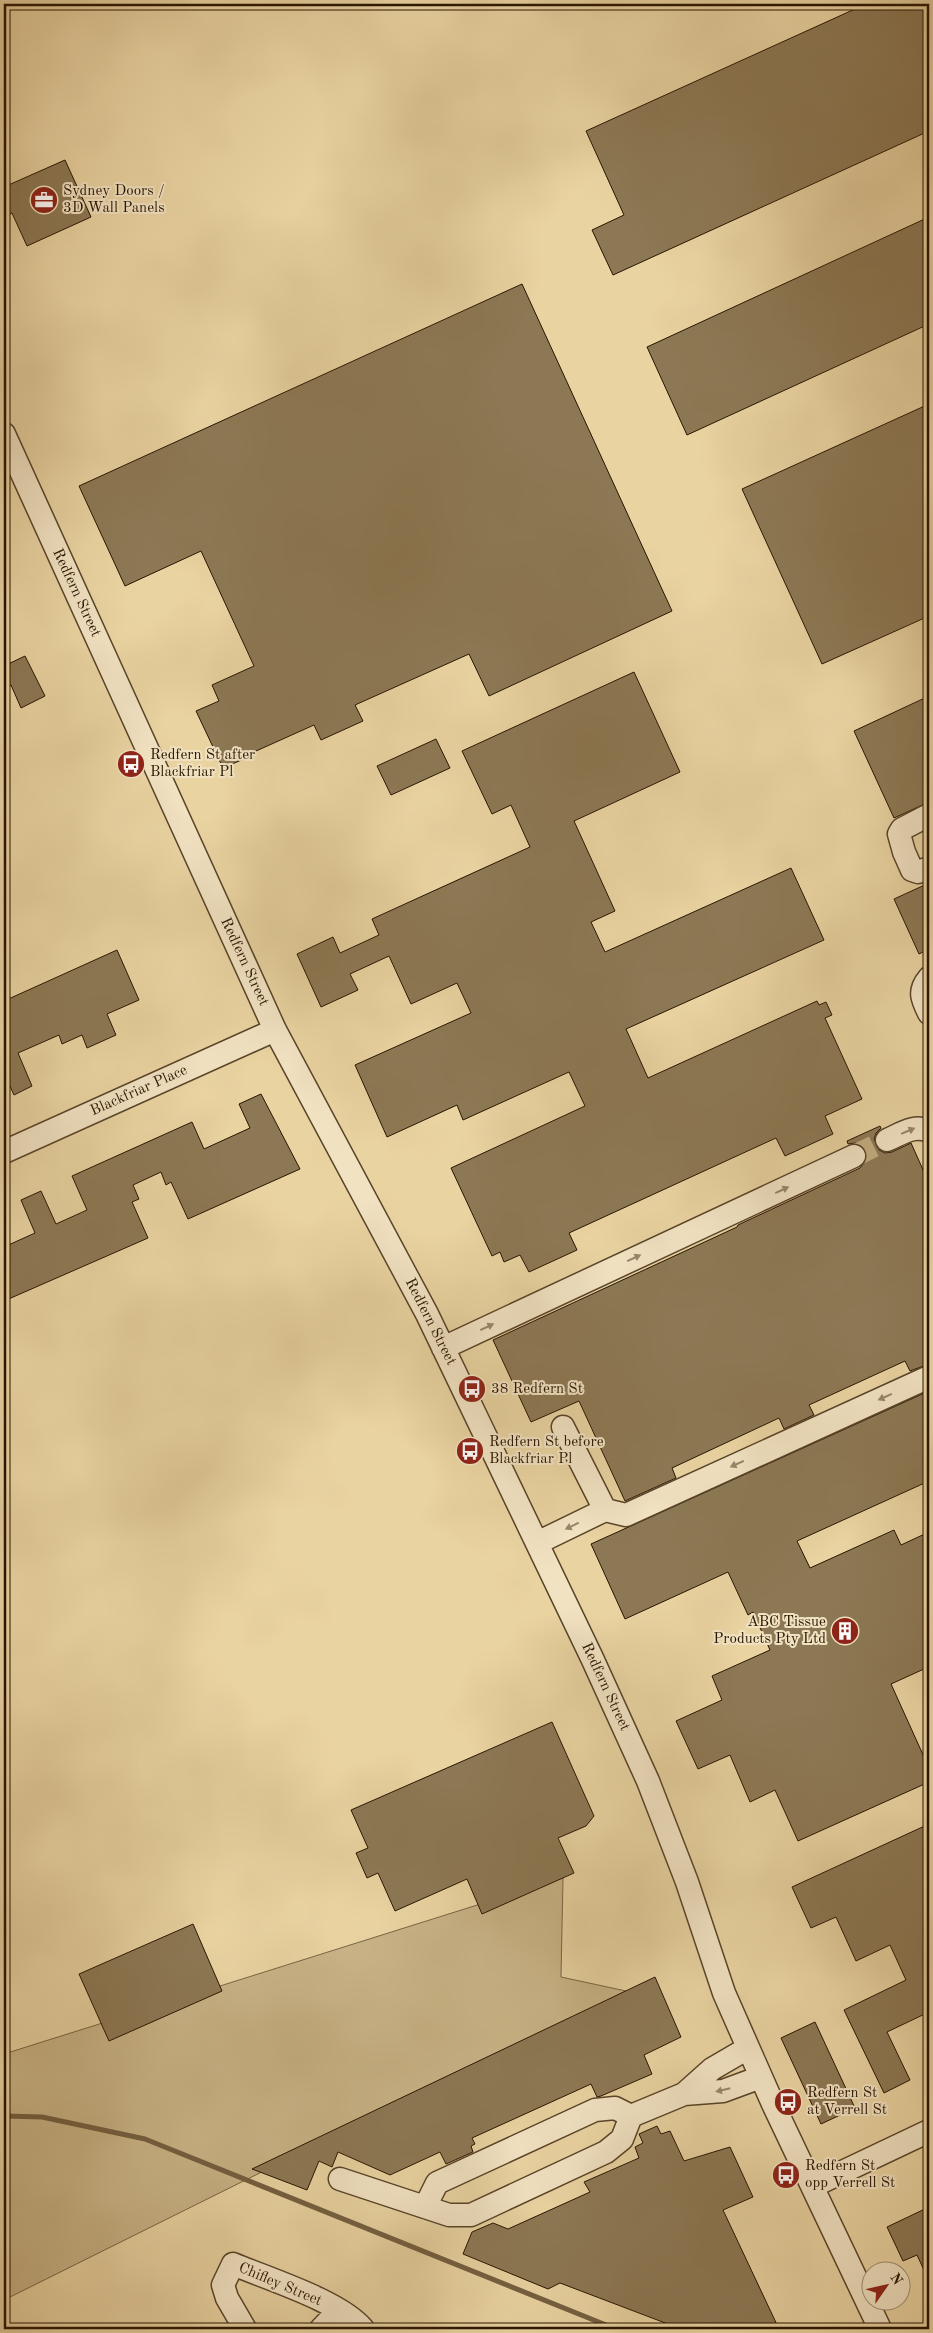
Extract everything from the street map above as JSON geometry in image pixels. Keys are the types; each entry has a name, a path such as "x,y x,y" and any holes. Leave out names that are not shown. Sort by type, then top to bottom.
{"street":[{"name":"Redfern Street","path":"4,434 275,1030 443,1348 537,1543 648,1781 687,1882 724,1993 761,2077 880,2329"},
{"path":"929,815 902,829 899,834 906,858 912,870 918,872 929,868"},
{"path":"929,978 923,986 921,996 929,1013"},
{"name":"Blackfriar Place","path":"4,1152 275,1030"},
{"path":"887,1140 914,1128 921,1127 929,1130"},
{"path":"443,1348 854,1156"},
{"path":"537,1543 605,1510 626,1515 929,1377"},
{"path":"563,1427 605,1510"},
{"path":"684,2094 712,2069 748,2048"},
{"path":"340,2179 449,2215 471,2215 606,2152 622,2139 631,2116 684,2094 723,2091 761,2077"},
{"path":"425,2207 437,2183 595,2110 615,2108 631,2116"},
{"path":"812,2186 929,2131"},
{"name":"Chifley Street","path":"245,2329 227,2298 223,2285 233,2264 339,2310 351,2317 363,2329"},
{"name":"Chifley Street","path":"320,2329 339,2310"}],"shaded area":[{"path":"563,1878 561,1977 626,1991 4,2300 4,2054"}],"building":[{"path":"866,4 929,4 929,131 613,275 592,230 624,215 586,131"},
{"name":"Sydney Doors / 3D Wall Panels","path":"65,160 91,217 27,246 12,213 4,217 4,187"},
{"path":"929,217 929,324 687,435 647,347"},
{"path":"522,284 672,611 489,696 469,654 355,705 363,721 321,740 314,725 223,768 196,711 219,701 212,685 254,666 201,551 125,586 79,486"},
{"path":"929,404 929,616 822,664 742,489"},
{"path":"25,656 45,696 21,708 11,685 4,688 4,666"},
{"path":"634,672 680,772 574,821 615,911 591,922 605,952 791,868 824,940 626,1029 648,1078 817,1001 819,1005 826,1002 832,1015 825,1018 862,1099 825,1116 833,1134 785,1156 776,1138 569,1233 577,1250 529,1272 520,1255 504,1262 500,1252 492,1256 451,1168 585,1106 569,1072 463,1120 457,1105 387,1137 355,1065 471,1013 457,983 411,1004 389,956 350,974 358,990 321,1007 297,954 333,937 340,953 379,935 372,919 530,847 511,805 492,814 462,751"},
{"path":"929,696 929,802 894,818 854,731"},
{"path":"436,739 450,768 391,795 377,766"},
{"path":"929,883 929,949 919,954 894,899"},
{"path":"117,950 139,1000 107,1014 116,1035 87,1048 82,1035 62,1044 59,1035 18,1053 32,1086 14,1095 4,1073 4,1001"},
{"path":"261,1094 300,1169 188,1219 171,1182 166,1185 161,1172 133,1185 139,1199 132,1202 148,1238 4,1301 4,1247 35,1233 21,1200 41,1191 56,1224 87,1210 72,1176 192,1122 204,1149 250,1128 239,1104"},
{"path":"880,1126 881,1128 876,1133 874,1139 879,1150 885,1153 892,1152 911,1143 929,1183 929,1364 910,1371 905,1361 809,1405 814,1415 784,1429 779,1418 672,1468 676,1478 625,1501 579,1401 531,1422 493,1340 860,1168 867,1158 866,1150 861,1145 855,1143 848,1144 847,1141"},
{"path":"929,1391 929,1481 797,1541 810,1568 894,1530 901,1545 929,1532 929,1664 923,1667 924,1669 891,1684 929,1768 929,1782 798,1841 775,1790 750,1802 730,1755 698,1769 676,1721 722,1700 712,1676 770,1650 753,1612 748,1615 728,1572 625,1619 591,1544"},
{"path":"552,1722 594,1816 586,1826 558,1838 574,1873 482,1914 467,1879 395,1911 378,1873 367,1878 356,1853 368,1848 351,1810"},
{"path":"929,1824 929,2012 887,2032 910,2080 884,2093 844,2010 906,1980 890,1945 856,1961 836,1917 811,1928 792,1887"},
{"path":"193,1924 222,1991 109,2041 79,1974"},
{"path":"655,1977 681,2037 644,2055 652,2074 597,2097 591,2084 472,2138 475,2144 471,2146 473,2152 446,2164 440,2152 390,2175 338,2152 332,2167 319,2161 307,2190 252,2169"},
{"path":"815,2022 855,2108 821,2124 781,2038"},
{"path":"657,2126 661,2134 670,2131 684,2161 730,2147 753,2197 723,2210 779,2329 681,2329 560,2283 548,2289 463,2254 472,2232 493,2223 508,2229 590,2192 584,2182 639,2158 635,2147 643,2143 639,2134"},
{"path":"929,2207 929,2281 917,2255 903,2260 887,2227"}],"waterway":[{"path":"4,2116 42,2117 145,2139 616,2329"}],"tunnel":[{"path":"854,1156 887,1140"}],"place":[{"name":"Sydney Doors / 3D Wall Panels","path":"44,200"},
{"name":"Redfern St after Blackfriar Pl","path":"131,764"},
{"name":"38 Redfern St","path":"472,1389"},
{"name":"Redfern St before Blackfriar Pl","path":"470,1451"},
{"name":"ABC Tissue Products Pty Ltd","path":"845,1631"},
{"name":"Redfern St at Verrell St","path":"788,2102"},
{"name":"Redfern St opp Verrell St","path":"786,2175"}]}
